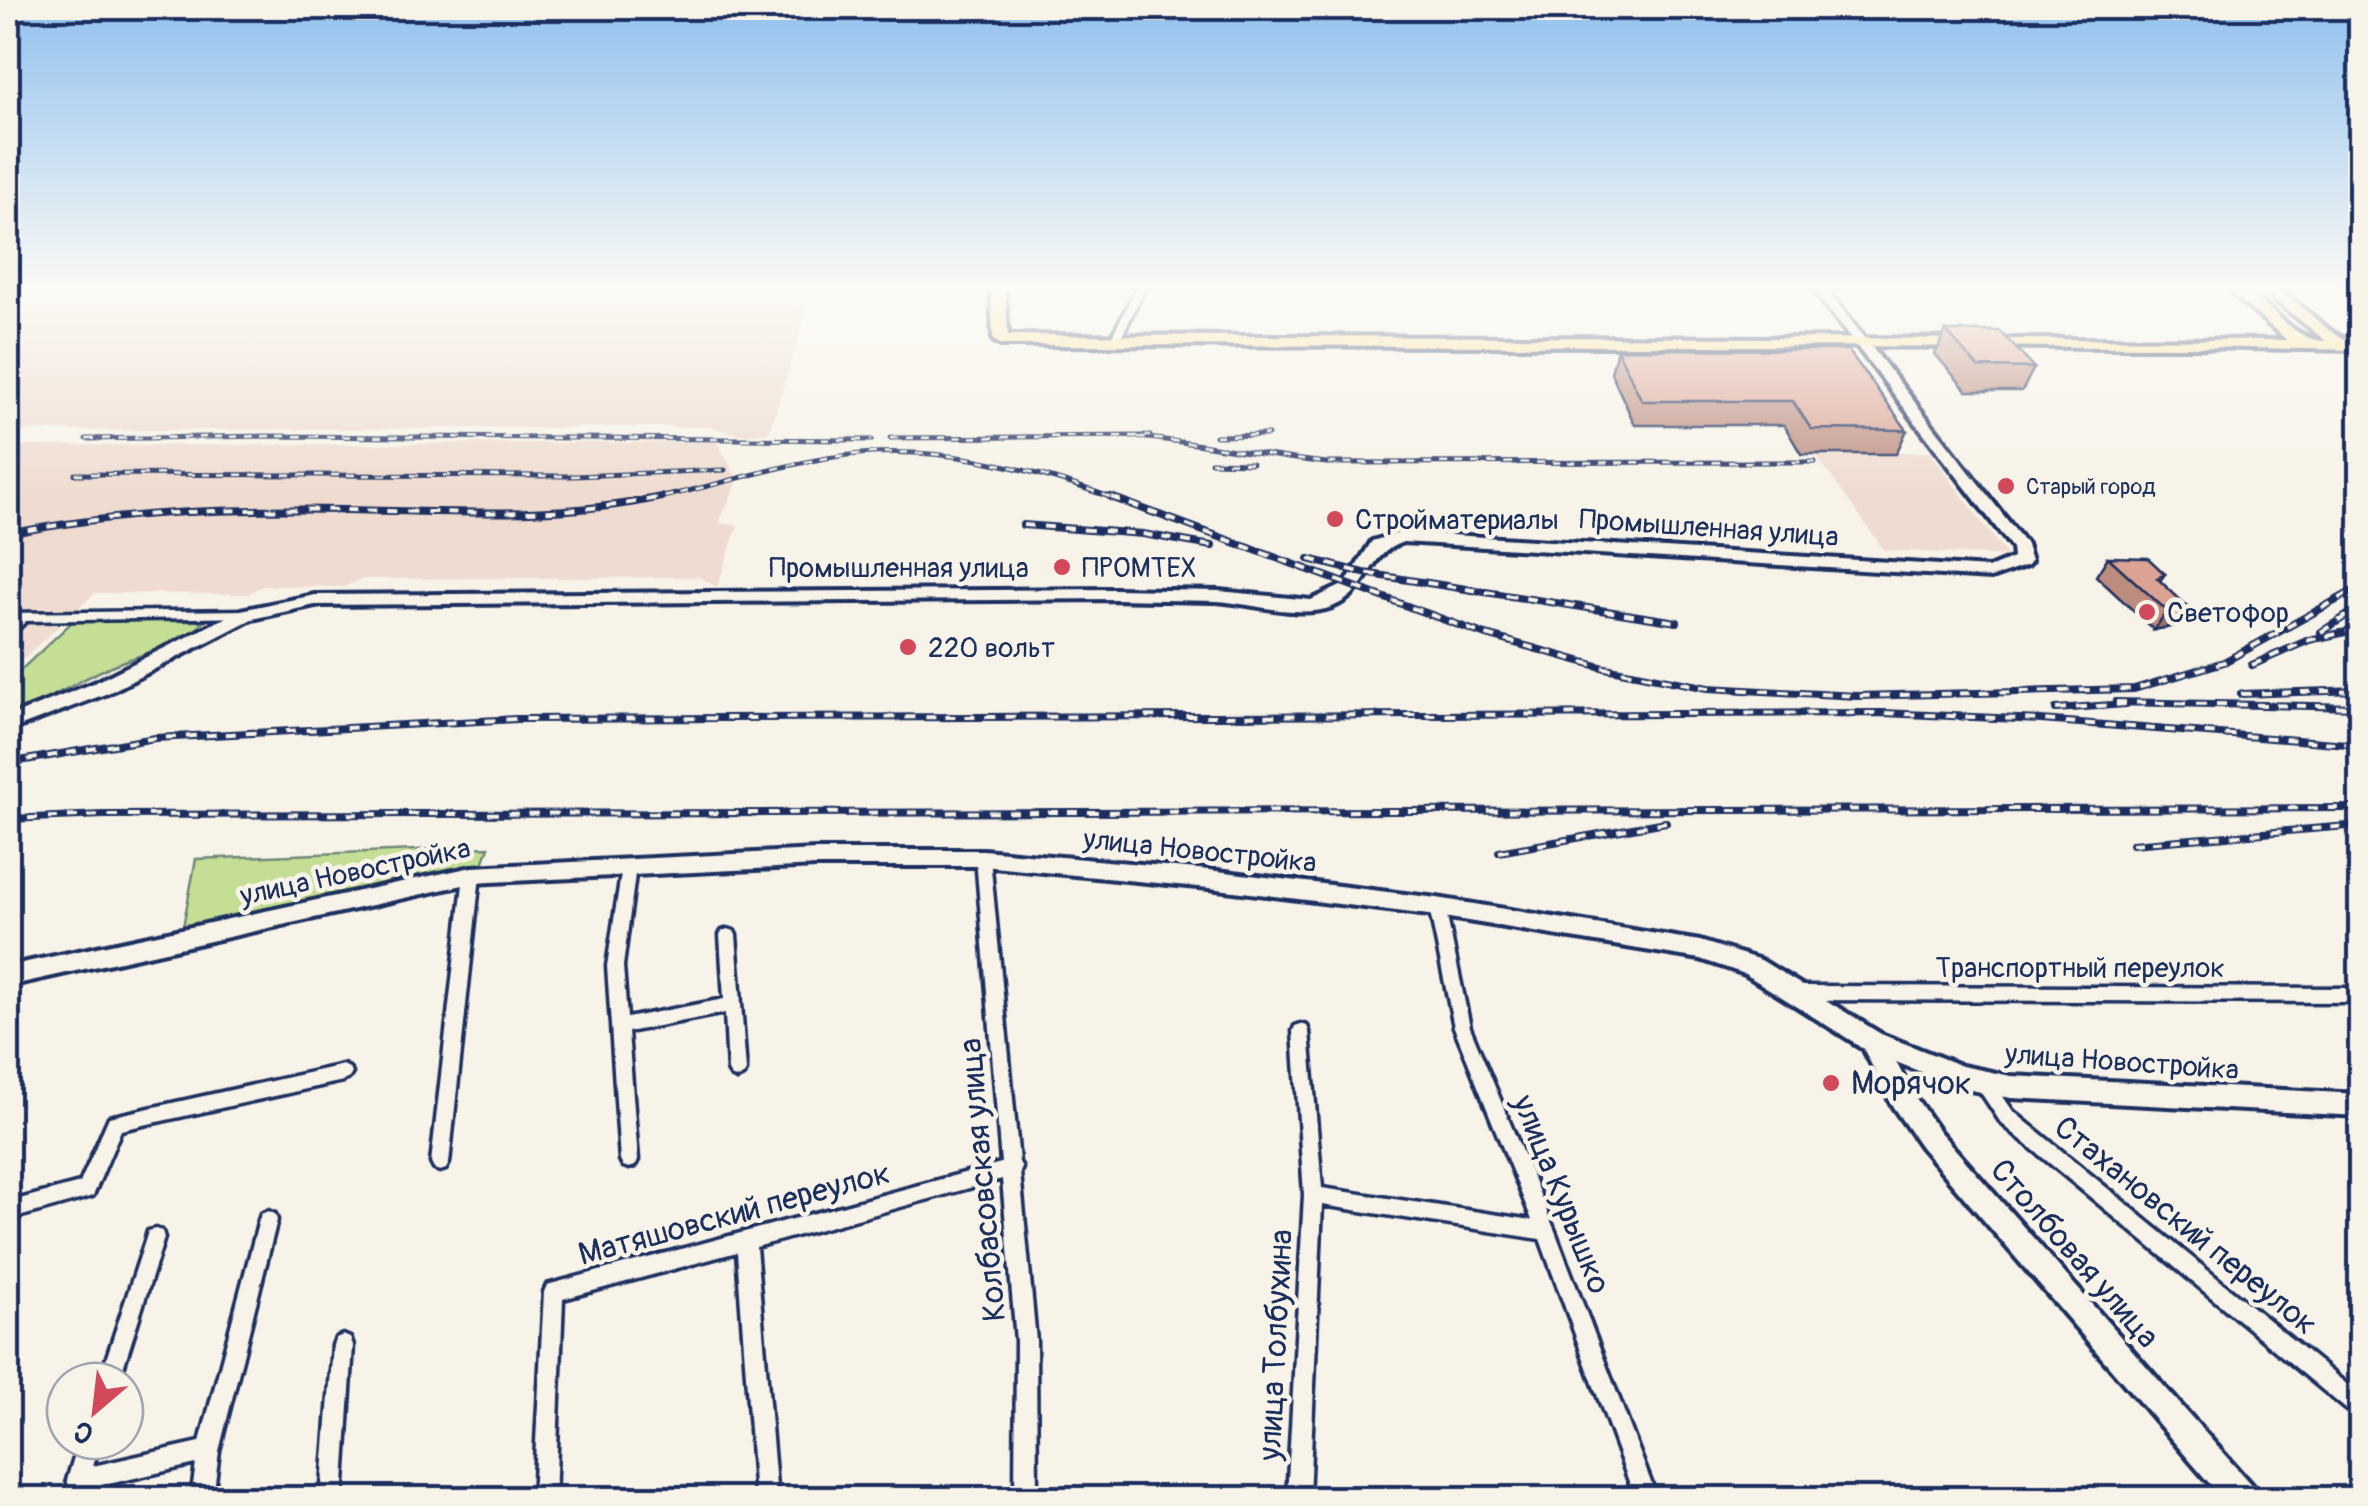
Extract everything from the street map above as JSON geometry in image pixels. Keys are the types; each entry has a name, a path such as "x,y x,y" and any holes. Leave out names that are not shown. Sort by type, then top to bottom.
{"main road":[{"name":"Промышленная улица","path":"8,724 101,688 247,614 315,600 883,594 1220,596 1310,606 1340,596 1364,572 1378,545 1402,537 1992,572 2022,561 2020,548 1875,359"},
{"name":"улица Новостройка","path":"8,976 472,875 816,858 984,858 1209,879 1437,907 1700,950 1754,967 1872,1041 1983,1082 2011,1087 2360,1105"},
{"name":"Столбовая улица","path":"1872,1041 1930,1140 2242,1498"}],"street":[{"path":"8,618 247,614"},
{"path":"8,632 23,617"},
{"name":"Колбасовская улица","path":"984,858 1026,1341 1026,1498"},
{"path":"629,867 615,966 629,1160"},
{"path":"440,1163 472,875"},
{"name":"улица Курышко","path":"1437,907 1462,1027 1546,1231 1646,1498"},
{"path":"728,935 737,1071"},
{"name":"Транспортный переулок","path":"1800,994 2360,995"},
{"path":"620,1027 732,1004"},
{"name":"улица Толбухина","path":"1298,1498 1313,1195 1302,1031"},
{"path":"8,1212 86,1190 115,1123 343,1073"},
{"name":"Стахановский переулок","path":"1983,1082 2007,1116 2360,1408"},
{"name":"Матяшовский переулок","path":"544,1498 554,1292 1013,1168"},
{"name":"улица Толбухина","path":"1313,1195 1546,1231"},
{"path":"202,1498 208,1451 268,1220"},
{"path":"116,1361 155,1238"},
{"path":"746,1241 766,1498"},
{"path":"332,1498 344,1344"},
{"path":"84,1461 78,1480 208,1451"}],"shaded area":[{"path":"8,359 792,359 769,432 744,435 709,427 17,431 21,423 8,424"},
{"path":"717,442 738,480 719,523 738,525 717,587 699,577 362,579 344,587 263,586 247,594 95,593 8,672 8,446"},
{"path":"1930,452 2007,556 1884,550 1815,454"}],"green space":[{"path":"73,621 204,621 172,644 119,663 8,713 8,682"},
{"path":"489,847 482,867 182,932 196,859"}],"building":[{"path":"1622,359 1855,359 1907,430 1811,429 1793,401 1642,401"},
{"path":"1971,359 2026,359 2034,368 1978,367"},
{"path":"2108,557 2148,558 2165,574 2157,578 2188,607 2167,611"}],"railway":[{"path":"1215,436 1268,435"},
{"path":"86,439 270,436 872,440"},
{"path":"890,438 1150,436"},
{"path":"1138,437 1327,463 1815,462"},
{"path":"649,500 805,462 902,452 1011,467 1118,500"},
{"path":"1211,462 1252,463"},
{"path":"75,474 574,476 725,470"},
{"path":"8,534 93,520 178,513 545,511 661,497"},
{"path":"1111,497 1483,634 1605,668 1708,688 1857,696 2134,689 2224,662 2360,587"},
{"path":"1023,525 1143,534 1212,546"},
{"path":"1309,559 1364,573 1677,622"},
{"path":"2321,632 2360,607"},
{"path":"2252,665 2309,640 2360,629"},
{"path":"2241,694 2360,690"},
{"path":"2116,702 2360,707"},
{"path":"2056,709 2126,704"},
{"path":"8,763 155,738 517,719 1883,713 2041,720 2360,745"},
{"path":"8,819 104,815 2360,808"},
{"path":"1499,852 1666,822"},
{"path":"2132,844 2360,825"}],"place":[{"name":"Старый город","path":"2006,486"},
{"name":"Стройматериалы","path":"1335,519"},
{"name":"ПРОМТЕХ","path":"1062,567"},
{"name":"Светофор","path":"2147,612"},
{"name":"220 вольт","path":"908,647"},
{"name":"Морячок","path":"1831,1083"}]}
